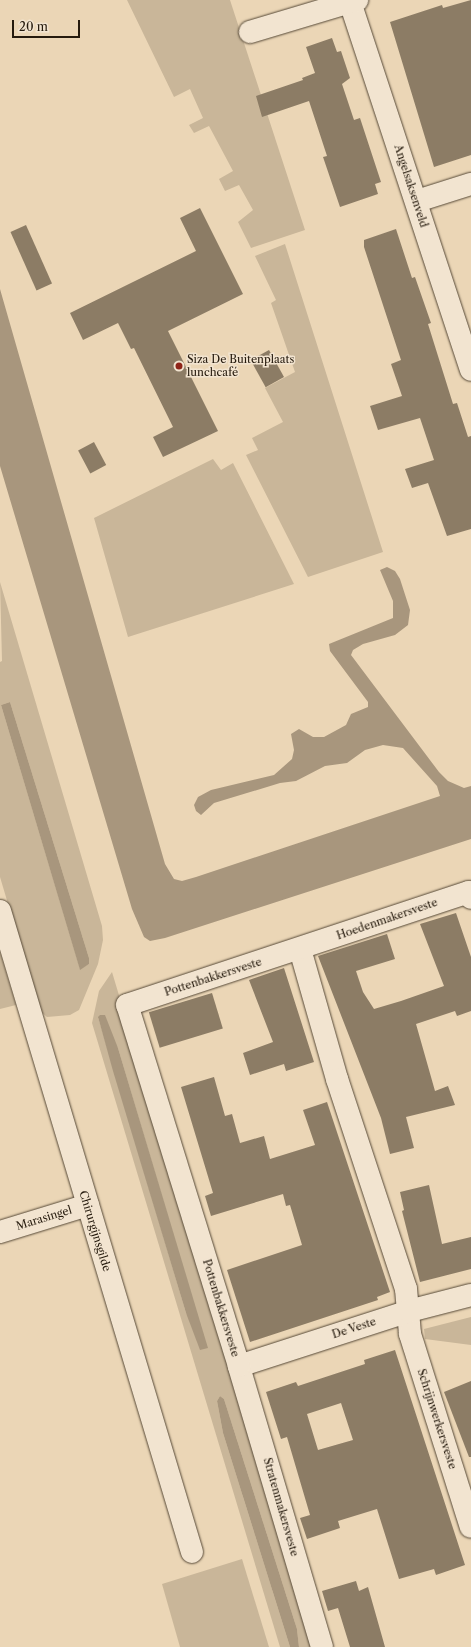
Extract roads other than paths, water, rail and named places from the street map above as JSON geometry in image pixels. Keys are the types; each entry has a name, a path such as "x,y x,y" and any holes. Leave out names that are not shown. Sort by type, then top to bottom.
{"street":[{"path":"250,32 354,1"},
{"name":"Angelsaksenveld","path":"354,1 471,370"},
{"path":"417,201 471,184"},
{"name":"Hoedenmakersveste","path":"300,949 470,894"},
{"name":"Chirurgijnsgilde","path":"0,911 192,1552"},
{"path":"300,949 337,1079 406,1289 409,1310"},
{"name":"Pottenbakkersveste","path":"239,1366 127,1005 300,949"},
{"name":"Marasingel","path":"0,1232 88,1205"},
{"name":"De Veste","path":"239,1366 409,1310 471,1295"},
{"name":"Schrijnwerkersveste","path":"409,1310 410,1334 471,1527"},
{"name":"Stratenmakersveste","path":"239,1366 322,1647"}],"place":[{"name":"Siza De Buitenplaats lunchcafé","path":"179,366"}]}
